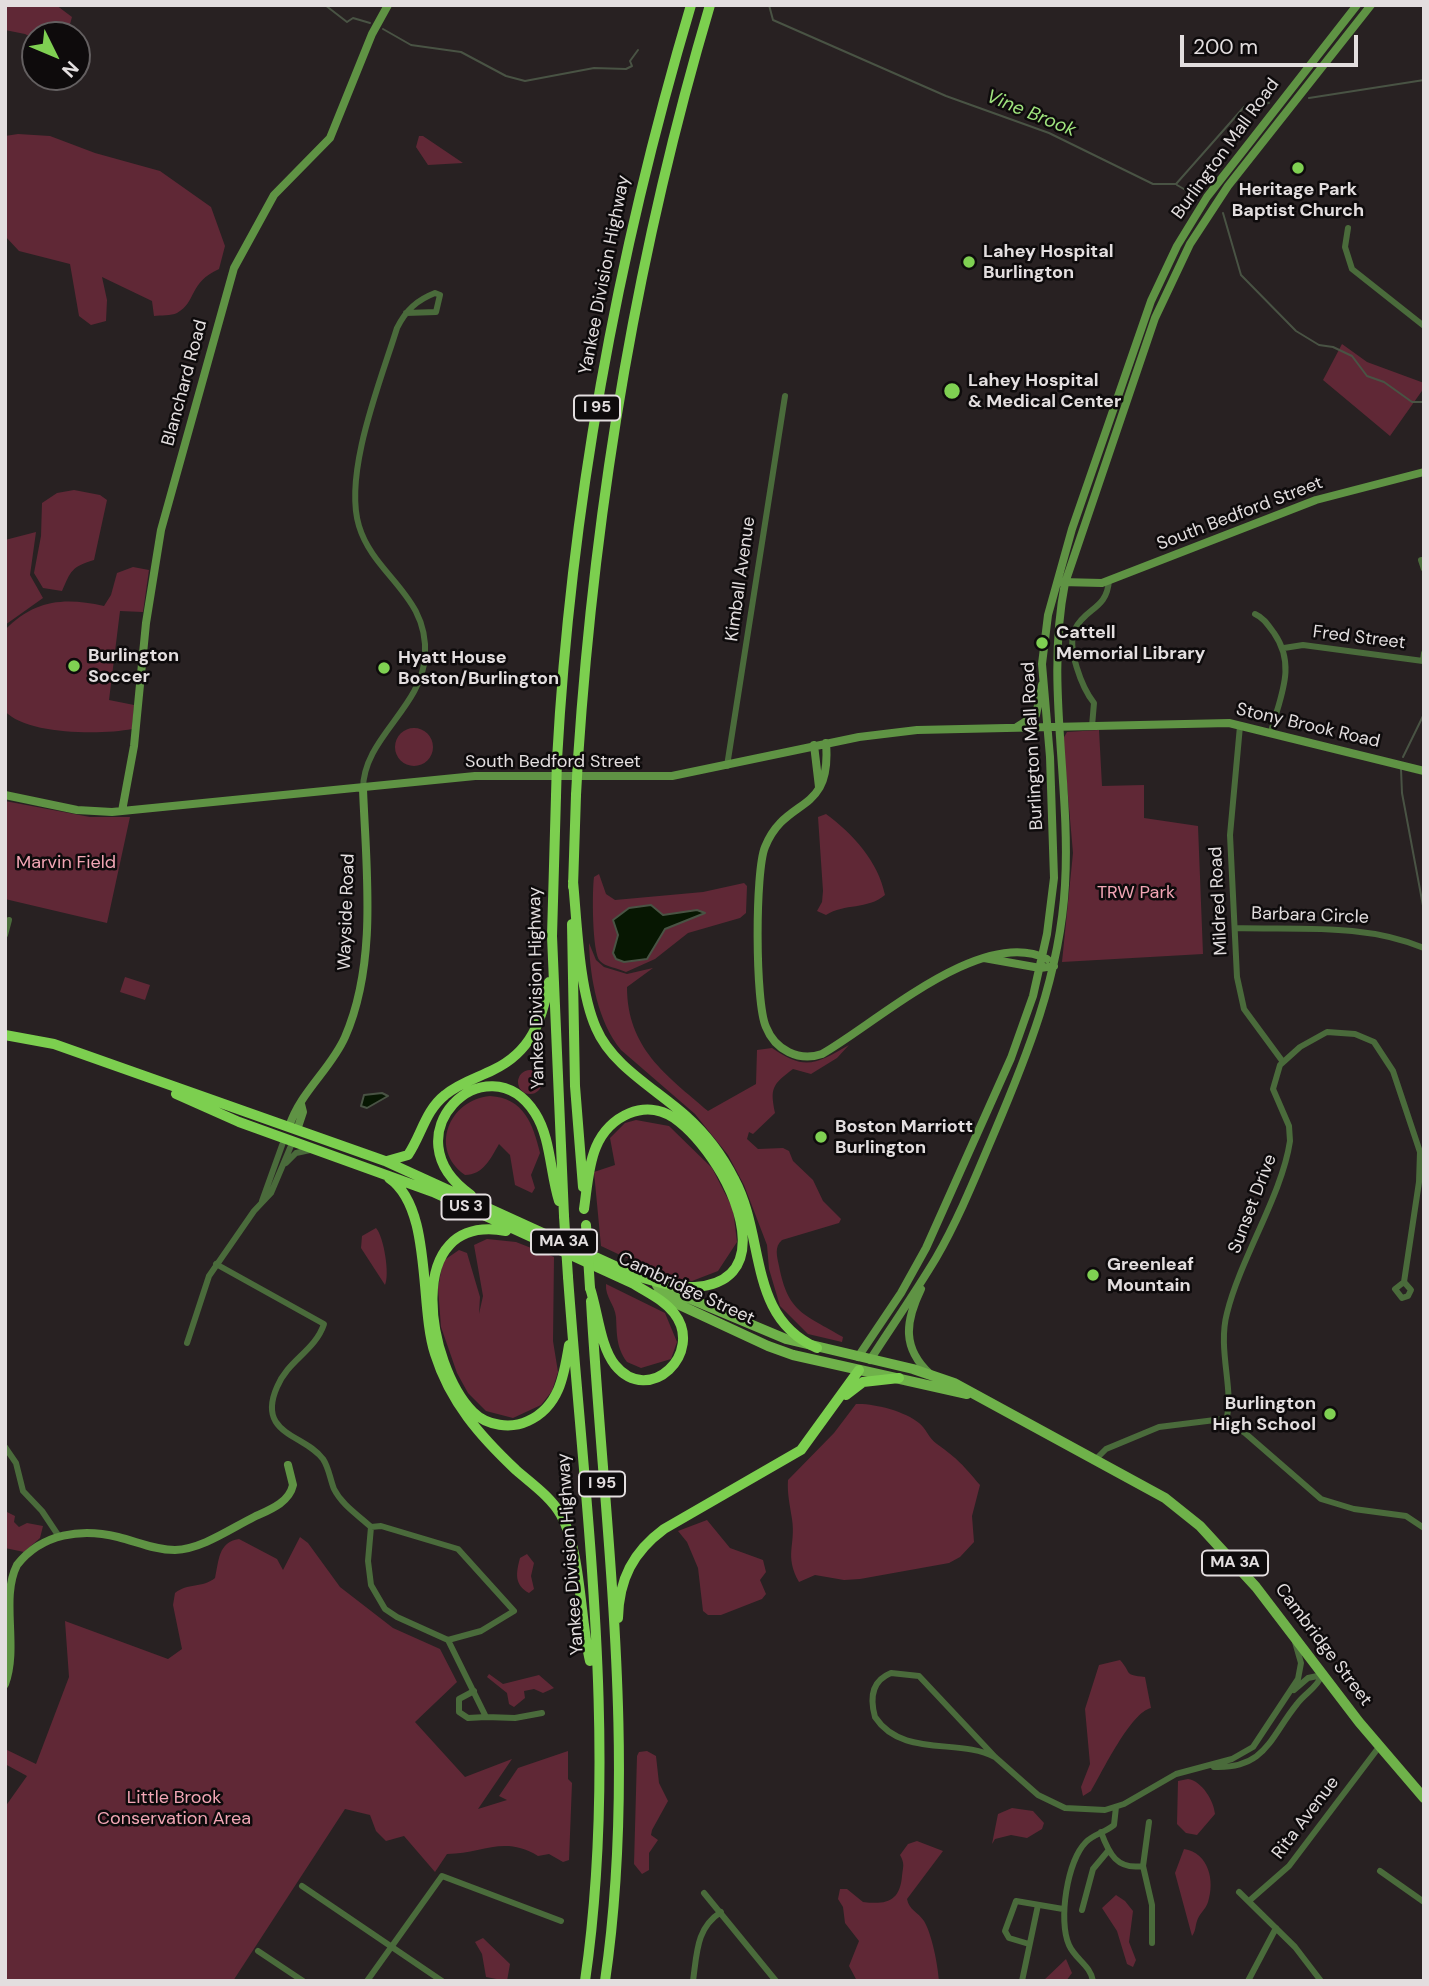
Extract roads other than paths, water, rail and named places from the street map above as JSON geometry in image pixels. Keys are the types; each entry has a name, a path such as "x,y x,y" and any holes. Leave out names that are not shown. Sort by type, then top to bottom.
{"highway":[{"name":"Yankee Division Highway","path":"585,1981 598,1845 597,1692 564,1216 553,959 556,796 577,544 614,312 643,174 691,5"},
{"name":"Yankee Division Highway","path":"605,1981 615,1896 620,1807 616,1680 571,981 576,795 593,582 624,367 659,197 710,5"},
{"path":"573,881 588,1007 598,1034 615,1057 686,1116 720,1154 746,1206 763,1282 774,1312 790,1332 817,1348"},
{"path":"384,1161 408,1155 430,1110 444,1095 502,1064 527,1044 542,1015 553,959"},
{"name":"Cambridge Street","path":"5,1035 54,1044 291,1133 384,1161 491,1209 636,1280"},
{"path":"491,1209 465,1191 451,1176 443,1164 438,1142 441,1120 451,1104 472,1090 487,1087 514,1094 536,1115 544,1133 564,1216"},
{"path":"584,1209 596,1146 606,1130 620,1117 639,1111 660,1112 678,1121 702,1146 729,1186 741,1216 745,1237 738,1261 723,1277 699,1286 636,1280"},
{"name":"Cambridge Street","path":"291,1133 322,1151 375,1170 636,1280"},
{"path":"375,1170 397,1184 415,1214 428,1329 451,1393 480,1436 551,1501 564,1519 597,1692"},
{"path":"529,1236 494,1228 473,1230 448,1245 435,1265 434,1308 441,1347 456,1386 473,1412 490,1423 512,1426 538,1416 553,1401 562,1383 572,1328"},
{"name":"US 3","path":"590,1288 606,1348 614,1364 631,1378 651,1380 667,1374 678,1361 683,1345 681,1329 668,1307 636,1280"},
{"path":"821,1424 859,1370"},
{"path":"616,1680 621,1590 626,1571 637,1555 664,1529 794,1456 856,1386 880,1378 899,1378"}],"main road":[{"name":"Blanchard Road","path":"122,811 133,754 146,623 161,530 234,268 274,195 321,149 333,133 372,34 388,5"},
{"path":"1339,29 1350,5"},
{"name":"Burlington Mall Road","path":"930,1374 912,1354 907,1331 912,1310 1013,1091 1038,1026 1054,966 1062,916 1066,863 1053,728 1043,679 1044,644 1061,582 1151,301 1170,258 1221,176 1357,5"},
{"name":"Burlington Mall Road","path":"858,1357 901,1293 926,1248 1016,1046 1040,968 1054,870 1053,728 1061,582 1155,318 1190,244 1228,186 1371,5"},
{"name":"South Bedford Street","path":"1061,582 1109,580 1316,500 1424,472"},
{"path":"1009,729 1036,715 1043,679"},
{"name":"Stony Brook Road","path":"1053,728 1219,723 1271,732 1424,771"},
{"name":"South Bedford Street","path":"5,795 77,810 122,811 495,775 655,777 727,766 814,745 890,731 1053,728"},
{"path":"826,743 826,774 818,793 777,827 761,862 762,1017 769,1034 778,1045 799,1056 822,1054 951,971 978,958 1014,952 1043,957 1054,966"},
{"path":"814,745 819,772 818,793"},
{"name":"Wayside Road","path":"291,1133 301,1104 345,1038 363,972 366,853 363,789"},
{"path":"978,958 1004,959 1040,968 1054,966"},
{"name":"Burlington Mall Road","path":"870,1360 934,1261"},
{"name":"Cambridge Street","path":"636,1280 748,1325 817,1348 930,1374 954,1383 1165,1498 1199,1526 1256,1587 1379,1747 1424,1798"},
{"name":"Cambridge Street","path":"636,1280 768,1346 859,1370 971,1394"},
{"path":"858,1357 859,1370"},
{"path":"859,1370 870,1360"},
{"path":"5,1684 10,1648 7,1586 17,1565 40,1545 58,1535 97,1533 163,1549 194,1546 282,1502 293,1485 288,1465"}],"street":[{"path":"1348,228 1345,247 1352,269 1424,326"},
{"path":"363,789 365,766 414,695 425,661 425,640 416,609 367,544 356,509 364,433 397,328 406,313 423,298 435,293 440,295 436,312 406,313"},
{"name":"Kimball Avenue","path":"727,766 785,396"},
{"path":"1421,561 1424,569"},
{"path":"1092,726 1094,703 1083,690 1078,673 1074,634 1079,624 1105,599 1109,580"},
{"path":"1255,614 1269,625 1284,648 1287,668 1271,732"},
{"name":"Fred Street","path":"1284,648 1303,645 1423,661 1424,653"},
{"name":"Mildred Road","path":"1240,726 1230,835 1237,976 1244,1009 1283,1062"},
{"path":"5,935 9,920"},
{"name":"Barbara Circle","path":"1236,928 1366,931 1394,936 1424,948"},
{"path":"1283,1062 1319,1035 1340,1032 1370,1039 1389,1062 1415,1130 1421,1159 1404,1282"},
{"name":"Sunset Drive","path":"1226,1420 1228,1405 1222,1348 1225,1321 1290,1141 1289,1126 1273,1089 1275,1076 1283,1062"},
{"path":"187,1343 205,1284 216,1264 275,1187 291,1133"},
{"path":"262,1201 291,1133"},
{"path":"283,1167 299,1153 322,1151"},
{"path":"216,1264 324,1324 315,1344 298,1356 282,1377 276,1389 274,1412 285,1433 319,1454 341,1500 372,1527 458,1549 514,1611 481,1631 448,1640"},
{"path":"1096,1460 1106,1449 1159,1427 1226,1420 1269,1452 1321,1499 1346,1507 1406,1517 1424,1528"},
{"path":"5,1447 16,1463 23,1491 42,1511 58,1535"},
{"path":"372,1527 369,1574 378,1599 397,1617 448,1640 486,1717"},
{"path":"995,1756 979,1750 928,1746 892,1732 875,1717 872,1697 876,1685 891,1673 919,1676 995,1756 1033,1790 1054,1804 1083,1811 1116,1807 1176,1774 1237,1757 1253,1747 1300,1673 1294,1636"},
{"path":"1283,1703 1308,1678 1322,1675"},
{"path":"1208,1766 1235,1766 1262,1753 1322,1675"},
{"path":"474,1691 459,1699 459,1712 468,1718 515,1718 542,1713"},
{"name":"Rita Avenue","path":"1249,1901 1292,1862 1379,1747"},
{"path":"1093,1981 1091,1973 1068,1943 1063,1909 1078,1854 1088,1840 1115,1824 1116,1807"},
{"path":"1149,1822 1143,1866 1152,1909 1152,1943"},
{"path":"1101,1832 1108,1851 1120,1864 1143,1866"},
{"path":"1082,1910 1093,1870 1108,1851"},
{"path":"1380,1871 1424,1902"},
{"path":"367,1981 442,1876 561,1921"},
{"path":"302,1886 442,1981"},
{"path":"1239,1892 1304,1957 1321,1981"},
{"path":"704,1894 722,1912 776,1981"},
{"path":"1029,1944 1009,1938 1005,1931 1016,1901 1063,1909"},
{"path":"1022,1981 1038,1905"},
{"path":"693,1981 701,1930 722,1912"},
{"path":"1248,1981 1276,1928"},
{"path":"258,1951 303,1981"}],"waterway":[{"path":"325,5 347,22 353,18 370,23"},
{"name":"Vine Brook","path":"769,5 773,20 946,96 1049,133 1153,184 1176,184 1244,107 1269,103"},
{"path":"383,29 411,45 461,52 506,76 525,81 594,68 626,69 632,66 630,61 638,50"},
{"name":"Vine Brook","path":"1309,98 1424,80"},
{"path":"1177,185 1194,195"},
{"path":"1223,213 1241,275 1296,331 1319,345 1333,347 1352,356 1367,376 1384,382 1412,402 1424,402"},
{"path":"1403,757 1424,714"},
{"path":"1401,769 1402,793 1424,911"},
{"path":"1424,972 1424,977"}],"place":[{"name":"Heritage Park Baptist Church","path":"1298,168"},
{"name":"Lahey Hospital Burlington","path":"969,262"},
{"name":"Lahey Hospital & Medical Center","path":"952,391"},
{"name":"Cattell Memorial Library","path":"1042,643"},
{"name":"Burlington Soccer","path":"74,666"},
{"name":"Hyatt House Boston/Burlington","path":"384,668"},
{"name":"Boston Marriott Burlington","path":"821,1137"},
{"name":"Greenleaf Mountain","path":"1093,1275"},
{"name":"Burlington High School","path":"1330,1414"}],"park label":[{"name":"Marvin Field","path":"66,863"},
{"name":"TRW Park","path":"1136,893"},
{"name":"Little Brook Conservation Area","path":"174,1808"}]}
